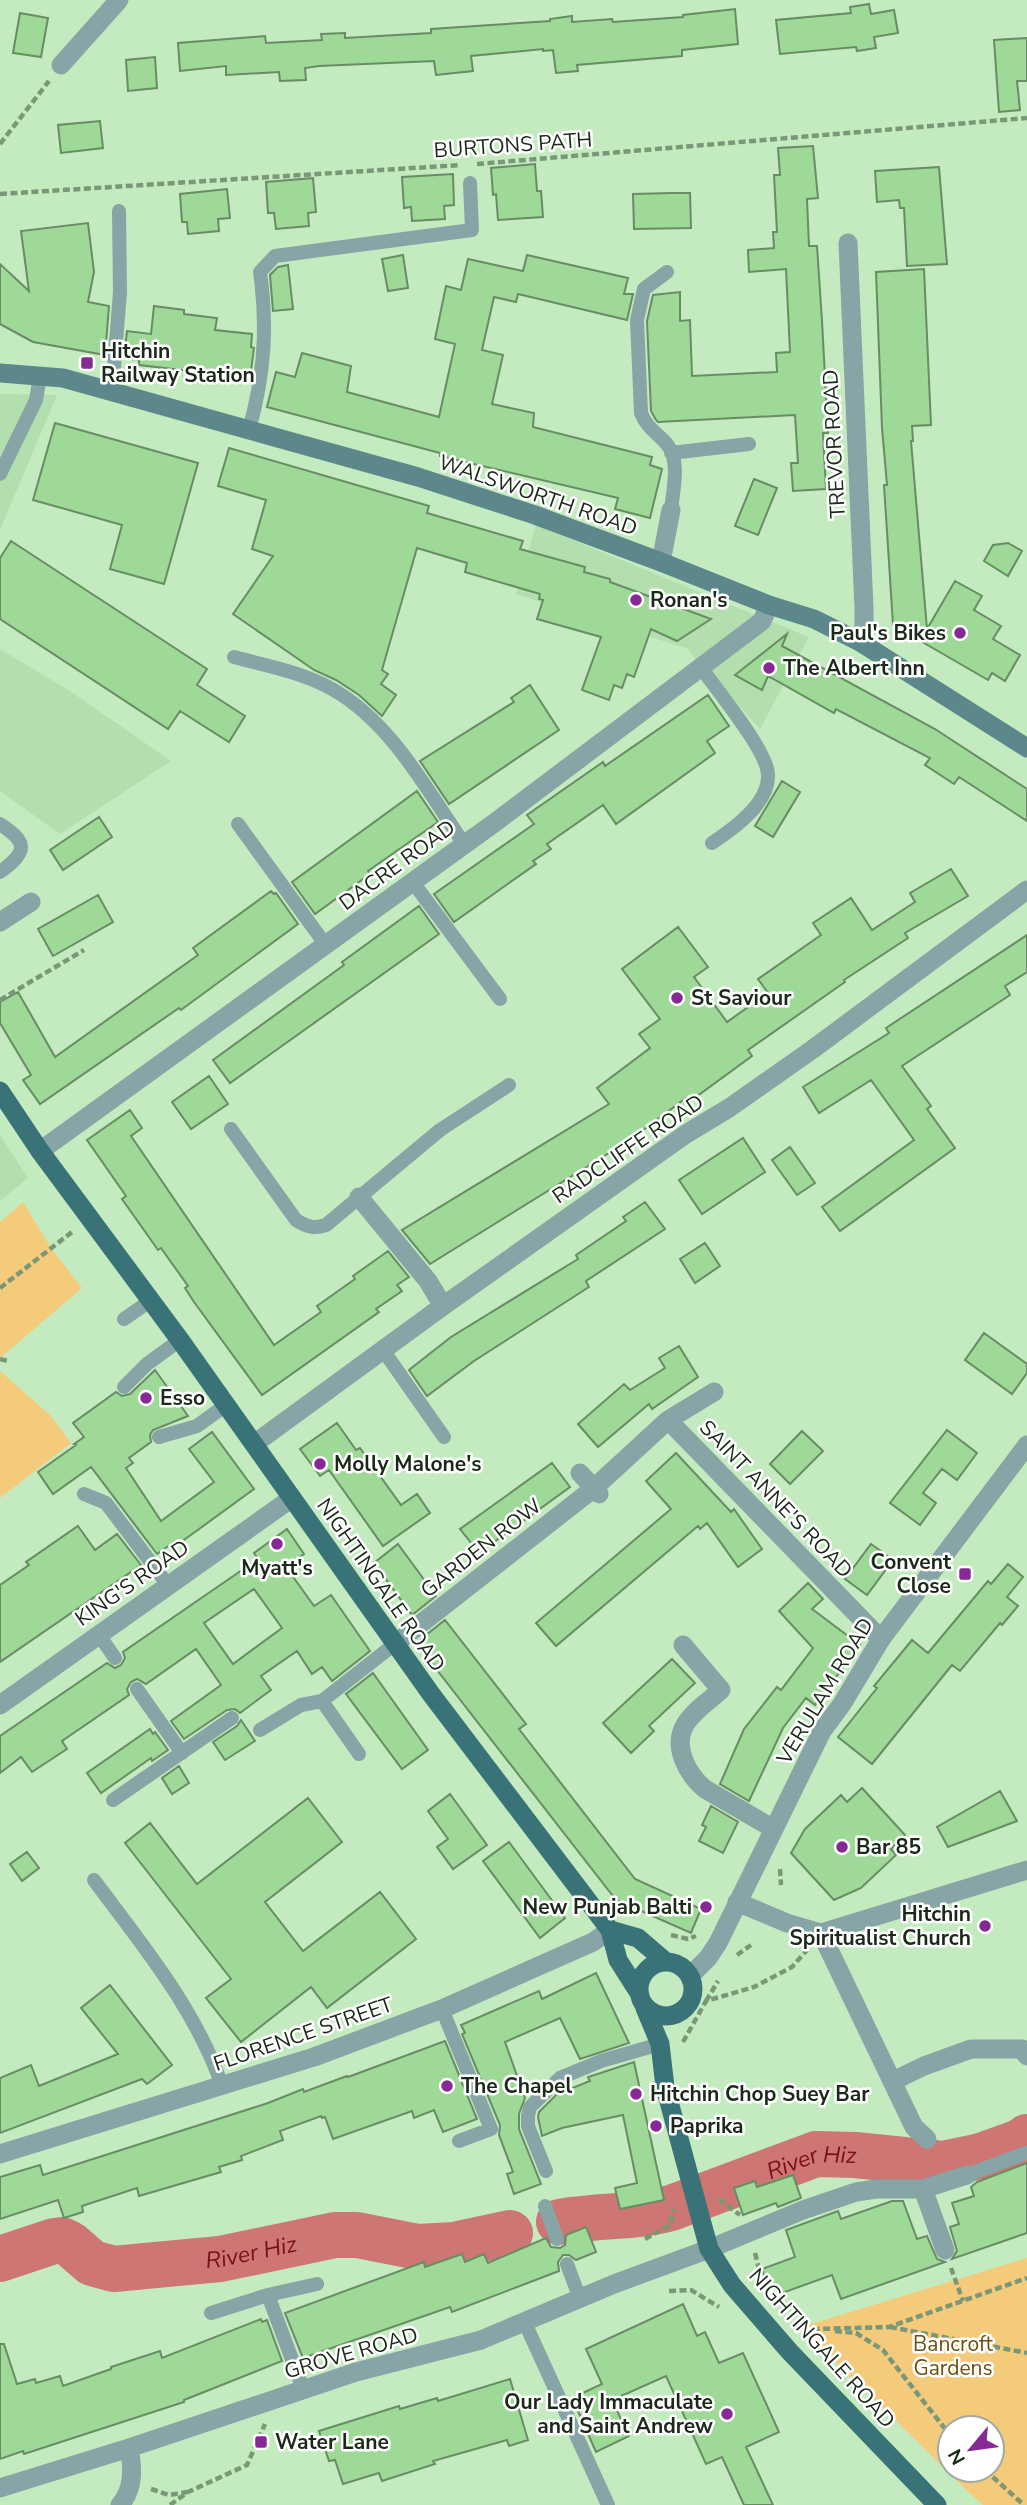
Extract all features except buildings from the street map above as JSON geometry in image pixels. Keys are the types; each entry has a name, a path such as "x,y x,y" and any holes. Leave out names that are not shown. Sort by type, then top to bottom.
{"main road":[{"name":"WALSWORTH ROAD","path":"0,373 63,378 444,486 534,515 769,605 814,619 860,642 1027,748"},
{"name":"NIGHTINGALE ROAD","path":"0,1091 40,1151 180,1340 431,1694 610,1930 618,1960 642,2001 660,2044 665,2087 709,2249 732,2285 790,2352 937,2505"},
{"path":"610,1930 638,1938 666,1962 682,1967 690,1976 694,1986 693,1996 660,2044"},
{"path":"666,1962 656,1964 644,1972 640,1981 642,2001 653,2014 660,2016 672,2016 684,2010"}],"street":[{"path":"61,65 119,0"},
{"name":"TREVOR ROAD","path":"848,243 864,608 864,626 860,642"},
{"path":"661,562 671,510"},
{"name":"DACRE ROAD","path":"40,1151 464,844 762,621 769,605"},
{"name":"RADCLIFFE ROAD","path":"254,1444 686,1134 729,1108 813,1049 1027,890"},
{"path":"0,922 32,902"},
{"path":"359,1197 411,1259 443,1306"},
{"name":"GARDEN ROW","path":"396,1643 596,1491 668,1420 714,1392"},
{"name":"SAINT ANNE'S ROAD","path":"668,1420 881,1639"},
{"name":"VERULAM ROAD","path":"690,1976 718,1943 772,1828 822,1731 842,1704 881,1639 1027,1445"},
{"path":"580,1473 596,1491"},
{"name":"KING'S ROAD","path":"0,1705 292,1498"},
{"path":"683,1645 720,1690 692,1716 681,1733 682,1751 688,1771 705,1789 772,1828"},
{"path":"737,1902 787,1923 821,1933 1027,1870"},
{"name":"FLORENCE STREET","path":"0,2154 314,2057 442,2009 593,1942 610,1930"},
{"path":"821,1933 914,2127 927,2139"},
{"path":"893,2081 924,2066 971,2049 1022,2049 1027,2056"},
{"name":"GROVE ROAD","path":"0,2488 356,2372 481,2340 625,2279 856,2192 876,2189 923,2189 967,2175"},
{"path":"923,2189 945,2250"},
{"path":"120,2505 127,2496 131,2482 129,2448"}],"lane":[{"path":"249,430 260,391 264,346 264,300 260,272 275,256 472,230 470,183"},
{"path":"112,392 120,292 119,211"},
{"path":"667,272 644,289 637,320 641,414 646,425 667,444 675,462 671,510"},
{"path":"0,474 36,400 40,376"},
{"path":"671,453 749,444"},
{"path":"234,657 298,674 333,689 385,730 464,844"},
{"path":"700,666 746,730 764,759 769,774 766,788 753,809 739,825 712,843"},
{"path":"0,824 18,836 21,849 20,855 0,872"},
{"path":"238,824 325,944"},
{"path":"412,881 500,999"},
{"path":"231,1129 296,1220 313,1228 326,1225 440,1130 509,1085"},
{"path":"124,1319 150,1301"},
{"path":"124,1387 147,1364 180,1340"},
{"path":"383,1350 444,1437"},
{"path":"159,1437 197,1426 226,1405"},
{"path":"83,1494 106,1503 168,1585"},
{"path":"99,1634 115,1658"},
{"path":"260,1730 301,1705 322,1701 396,1643"},
{"path":"137,1689 182,1753"},
{"path":"322,1701 359,1754"},
{"path":"113,1800 232,1718"},
{"path":"94,1880 184,2005 202,2036 222,2086"},
{"path":"442,2009 491,2129 459,2141"},
{"path":"546,2171 528,2126 530,2107 560,2078 636,2049 660,2044"},
{"path":"967,2175 1026,2153"},
{"path":"545,2206 557,2239"},
{"path":"566,2264 580,2299"},
{"path":"211,2313 268,2295 317,2284"},
{"path":"268,2295 303,2389"},
{"path":"525,2323 608,2505"}],"path":[{"path":"0,144 61,65"},
{"name":"BURTONS PATH","path":"0,194 499,162 1027,118"},
{"path":"0,999 84,950"},
{"path":"0,1288 72,1232 80,1243"},
{"path":"0,1359 8,1361"},
{"path":"667,1933 675,1938 688,1939 702,1932"},
{"path":"682,2045 706,2001 754,1987 792,1967 821,1933"},
{"path":"718,2199 744,2218"},
{"path":"645,2239 670,2225 674,2215"},
{"path":"945,2250 964,2301"},
{"path":"889,2327 1027,2278"},
{"path":"804,2340 817,2329 889,2327 1027,2353"},
{"path":"817,2329 856,2333 883,2350 936,2417"},
{"path":"170,2505 188,2492 247,2465 277,2398"},
{"path":"131,2482 169,2495 188,2492"},
{"path":"1001,2484 1024,2505"}],"shaded area":[{"path":"0,394 57,395 0,530"},
{"path":"536,525 809,637 760,729 700,666 688,649 516,594"},
{"path":"0,649 70,691 171,761 60,834 0,791"},
{"path":"0,1135 28,1178 0,1201"}],"green space":[{"path":"23,1202 51,1248 82,1288 0,1358 0,1222"},
{"path":"0,1371 50,1415 71,1443 0,1498"},
{"name":"Bancroft Gardens","path":"1027,2258 1027,2505 983,2505 960,2484 1006,2484 1006,2414 936,2414 936,2460 827,2352 805,2326"}],"waterway":[{"name":"River Hiz","path":"559,2222 671,2208 816,2154 943,2164 981,2156 1027,2137"},
{"name":"River Hiz","path":"0,2259 62,2240 92,2263 114,2269 220,2259 335,2235 357,2235 418,2247 454,2245 510,2233"}],"place":[{"name":"Hitchin Railway Station","path":"87,363"},
{"name":"Ronan's","path":"636,600"},
{"name":"Paul's Bikes","path":"960,633"},
{"name":"The Albert Inn","path":"769,668"},
{"name":"St Saviour","path":"677,998"},
{"name":"Esso","path":"146,1398"},
{"name":"Molly Malone's","path":"320,1464"},
{"name":"Myatt's","path":"277,1544"},
{"name":"Convent Close","path":"965,1574"},
{"name":"Bar 85","path":"842,1847"},
{"name":"New Punjab Balti","path":"706,1907"},
{"name":"Hitchin Spiritualist Church","path":"985,1926"},
{"name":"The Chapel","path":"447,2086"},
{"name":"Hitchin Chop Suey Bar","path":"636,2094"},
{"name":"Paprika","path":"656,2126"},
{"name":"Our Lady Immaculate and Saint Andrew","path":"727,2414"},
{"name":"Water Lane","path":"261,2442"}]}
